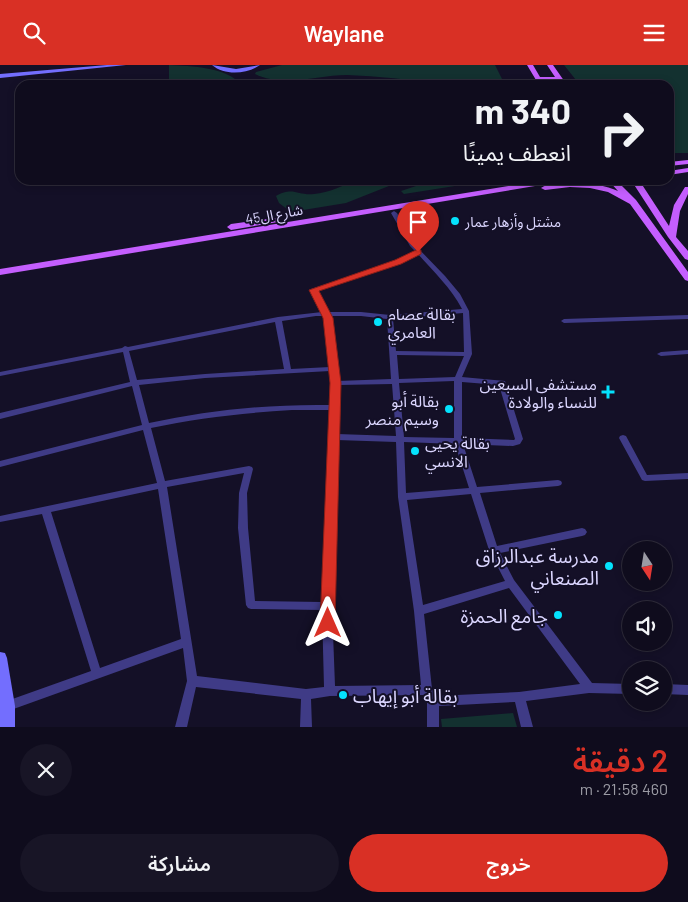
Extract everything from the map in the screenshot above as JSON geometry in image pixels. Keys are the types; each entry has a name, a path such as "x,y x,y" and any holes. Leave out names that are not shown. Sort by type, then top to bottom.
{"main road":[{"path":"531,67 543,73 548,72 551,67 560,80"},
{"path":"531,67 538,80"},
{"path":"541,80 541,78 548,77 555,80"},
{"path":"674,159 688,158"},
{"path":"674,164 688,163"},
{"path":"674,172 688,170"},
{"path":"298,221 325,210 488,185"},
{"name":"شارع ال45","path":"0,272 511,185"},
{"name":"شارع ال45","path":"0,265 320,219 528,185"},
{"path":"298,221 394,213 554,185"},
{"path":"598,185 618,193 633,202"},
{"path":"617,185 633,202 688,278"},
{"path":"644,185 672,237 688,257"},
{"path":"672,237 676,209 681,197 688,189"}],"street":[{"path":"0,74 98,65"},
{"path":"0,74 124,65"},
{"path":"249,69 258,65"},
{"path":"213,66 230,70 268,65"},
{"path":"394,213 418,252 458,295 466,311 468,354 458,379 458,441 494,550 511,583 589,688"},
{"path":"330,691 327,606 335,383 326,314 313,290 398,262 418,252"},
{"path":"0,374 278,319 326,314 361,314 390,317 466,311"},
{"path":"390,317 400,440 402,497 419,611 428,690 433,701 433,727"},
{"path":"564,321 688,317"},
{"path":"278,319 288,372"},
{"path":"124,349 162,485 187,642 192,681 181,727"},
{"path":"661,354 688,352"},
{"path":"392,353 468,354"},
{"path":"0,416 134,383 205,376 334,369"},
{"path":"334,437 513,443 519,439 502,383 458,379 335,383"},
{"path":"0,464 172,420 254,408 307,406 335,408"},
{"path":"623,438 645,479 688,477"},
{"path":"0,519 249,469 243,493 242,528 251,605 327,606"},
{"path":"402,497 558,483"},
{"path":"46,511 97,674"},
{"path":"494,550 582,532"},
{"path":"419,611 511,583"},
{"path":"8,706 187,642"},
{"path":"0,658 8,706 7,727"},
{"path":"192,681 306,694 330,691 428,690"},
{"path":"433,701 519,697 589,688 622,689"},
{"path":"672,689 688,690"},
{"path":"306,694 306,727"},
{"path":"519,697 527,727"}],"green space":[{"path":"169,65 198,67 218,71 236,80 169,80"},
{"path":"282,65 495,65 502,80 412,80 347,75 301,80 277,80 255,74 256,72"},
{"path":"564,65 688,65 688,153 674,153 674,80 576,80"},
{"path":"345,185 391,185 346,203 291,212 279,203 276,196 291,191 308,194 336,189"},
{"path":"419,185 461,185 404,194 401,191"},
{"path":"513,713 517,727 442,727 441,719"}],"place":[{"name":"مشتل وأزهار عمار","path":"455,221"},
{"name":"بقالة عصام العامري","path":"378,322"},
{"name":"مستشفى السبعين للنساء والولادة","path":"608,392"},
{"name":"بقالة أبو وسيم منصر","path":"449,409"},
{"name":"بقالة يحيى الانسي","path":"415,451"},
{"name":"مدرسة عبدالرزاق الصنعاني","path":"609,566"},
{"name":"جامع الحمزة","path":"558,615"},
{"name":"بقالة أبو إيهاب","path":"343,695"}],"route":[{"path":"328,623 335,383 328,318 313,290 398,262 418,252"}]}
